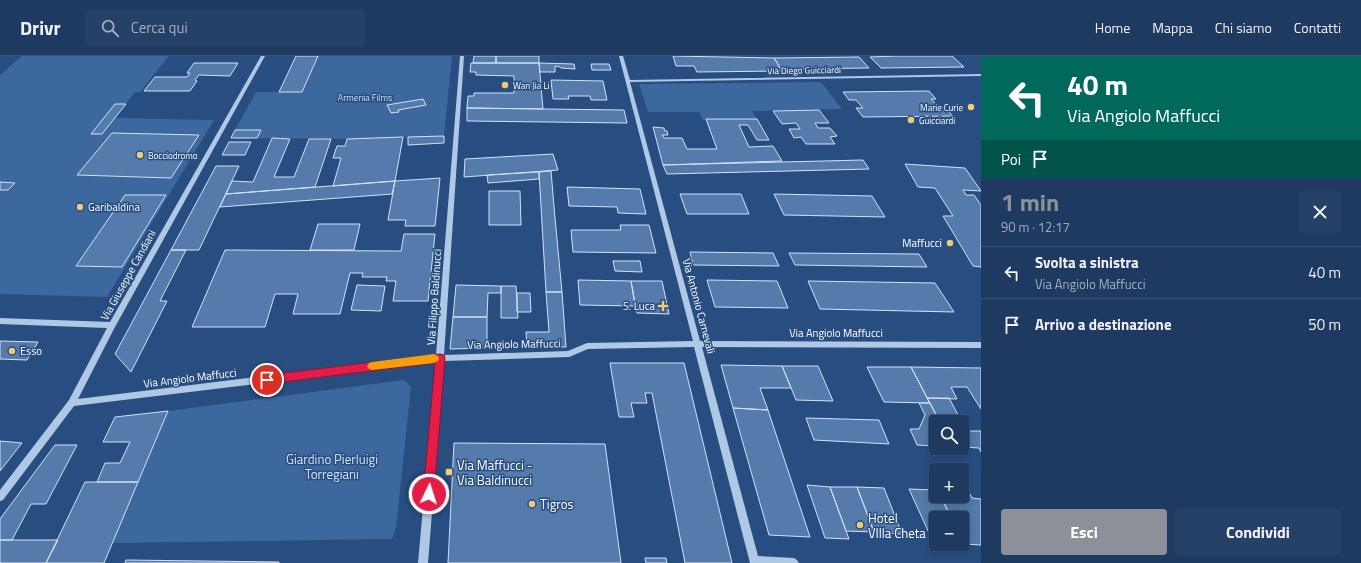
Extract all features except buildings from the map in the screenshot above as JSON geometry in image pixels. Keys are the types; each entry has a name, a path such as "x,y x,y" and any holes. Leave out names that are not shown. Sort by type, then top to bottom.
{"street":[{"name":"Via Giuseppe Candiani","path":"0,497 72,403 112,325 263,56"},
{"name":"Via Filippo Baldinucci","path":"423,563 440,358 462,56"},
{"name":"Via Antonio Carnevali","path":"621,56 755,562"},
{"name":"Via Diego Guicciardi","path":"628,81 981,75"},
{"path":"0,321 112,325"},
{"name":"Via Angiolo Maffucci","path":"72,403 440,358 569,354 587,346 697,344 981,345"},
{"path":"755,562 794,563"}],"green space":[{"name":"Garibaldina","path":"22,56 169,56 140,92 135,92 115,118 214,120 107,297 0,294 0,75"},
{"name":"Armenia Films","path":"318,56 452,56 444,136 347,139 257,138 261,130 235,130 256,92 302,92"},
{"path":"821,82 842,109 752,111 757,119 703,120 699,112 648,112 639,84"},
{"name":"Giardino Pierluigi Torregiani","path":"404,380 411,387 396,528 392,539 112,543 168,411"}],"slow traffic":[{"path":"372,366 434,359"}],"place":[{"name":"Wan Jia Li","path":"505,85"},
{"name":"Marie Curie","path":"971,107"},
{"name":"Guicciardi","path":"911,120"},
{"name":"Bocciodromo","path":"140,155"},
{"name":"Garibaldina","path":"80,207"},
{"name":"Maffucci","path":"950,243"},
{"name":"S. Luca","path":"663,306"},
{"name":"Esso","path":"12,351"},
{"name":"Via Maffucci - Via Baldinucci","path":"449,472"},
{"name":"Tigros","path":"532,504"},
{"name":"Hotel VIlla Cheta","path":"860,525"}],"route":[{"path":"267,380 440,358 436,392 429,494"}]}
